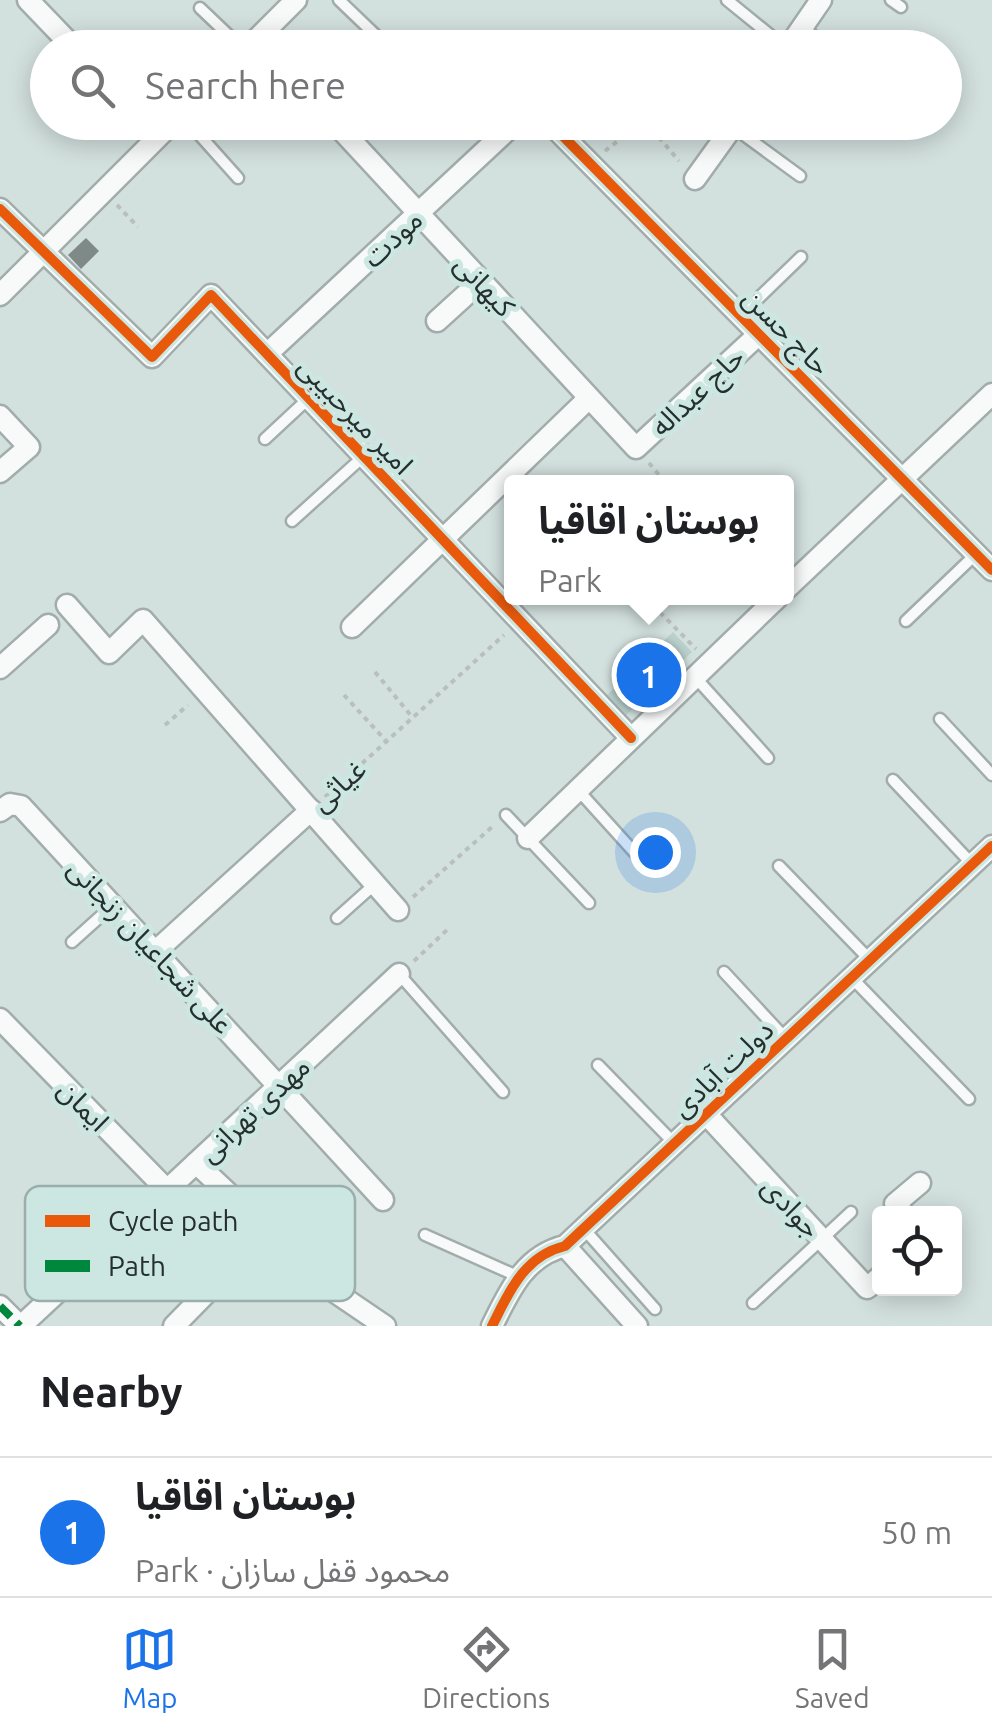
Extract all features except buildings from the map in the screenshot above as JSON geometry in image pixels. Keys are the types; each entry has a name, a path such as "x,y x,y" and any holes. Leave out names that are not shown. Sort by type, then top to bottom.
{"street":[{"path":"28,0 57,30"},
{"path":"267,30 296,0"},
{"path":"802,28 821,0"},
{"path":"0,295 104,192 149,140"},
{"name":"کیهانی","path":"351,140 636,448"},
{"name":"مودت","path":"267,354 497,140"},
{"name":"حاج حسن","path":"567,140 992,570"},
{"path":"695,179 723,140"},
{"path":"0,209 42,253"},
{"name":"امیر میرحبیبی","path":"42,253 152,357 211,295 504,603"},
{"path":"437,321 481,281"},
{"name":"حاج عبداله","path":"636,448 759,334"},
{"path":"794,581 992,394"},
{"path":"511,475 590,398"},
{"path":"0,416 28,447 0,472"},
{"path":"352,627 504,482"},
{"path":"67,605 109,653 143,620 398,910"},
{"name":"امیر میرحبیبی","path":"506,605 632,738"},
{"path":"528,838 770,605"},
{"path":"3,659 48,624"},
{"name":"علی شجاعیان زنجانی","path":"0,811 10,804 22,806 384,1200"},
{"name":"غیاثی","path":"156,951 311,810"},
{"name":"دولت آبادی","path":"517,1276 539,1258 566,1246 992,846"},
{"name":"مهدی تهرانی","path":"171,1186 399,974"},
{"name":"ایمان","path":"0,1019 163,1186"},
{"name":"جوادی","path":"706,1114 867,1288 872,1284"},
{"path":"196,1164 219,1186"},
{"path":"898,1206 920,1184"},
{"path":"566,1246 636,1326"},
{"path":"492,1326 517,1276"},
{"name":"مهدی تهرانی","path":"20,1326 47,1301"},
{"path":"174,1326 198,1301"},
{"path":"346,1301 385,1326"},
{"path":"0,1306 20,1326"}],"lane":[{"path":"340,0 371,30"},
{"path":"727,0 764,30"},
{"path":"890,0 901,7"},
{"path":"200,8 232,30"},
{"path":"204,140 238,178"},
{"path":"753,140 800,176"},
{"path":"740,316 802,257"},
{"path":"264,439 309,398"},
{"path":"292,521 364,456"},
{"path":"906,622 976,554"},
{"path":"702,670 768,758"},
{"path":"940,719 992,775"},
{"path":"893,780 972,864"},
{"path":"578,790 644,864"},
{"path":"506,815 588,903"},
{"path":"780,866 870,960"},
{"path":"337,918 375,884"},
{"path":"72,942 113,905"},
{"path":"724,972 786,1039"},
{"path":"399,974 503,1092"},
{"path":"852,977 970,1099"},
{"path":"598,1065 674,1144"},
{"path":"752,1302 850,1212"},
{"path":"584,1229 654,1309"},
{"path":"425,1235 517,1276"}],"path":[{"path":"588,162 619,140"},
{"path":"660,140 695,179"},
{"path":"104,192 138,228"},
{"path":"651,605 702,670"},
{"path":"375,672 412,718"},
{"path":"165,724 205,690"},
{"path":"344,694 386,742"},
{"path":"398,910 506,815"},
{"path":"399,974 448,929"}],"shaded area":[{"path":"673,632 692,652 623,718 605,697"}],"marked path":[{"path":"0,1306 20,1326"}],"cycle path":[{"path":"567,140 992,570"},
{"path":"0,209 152,357 211,295 504,604"},
{"path":"505,605 631,738"},
{"path":"492,1326 528,1267 565,1246 992,846"}],"place":[{"name":"بوستان اقاقیا","path":"649,675"}]}
